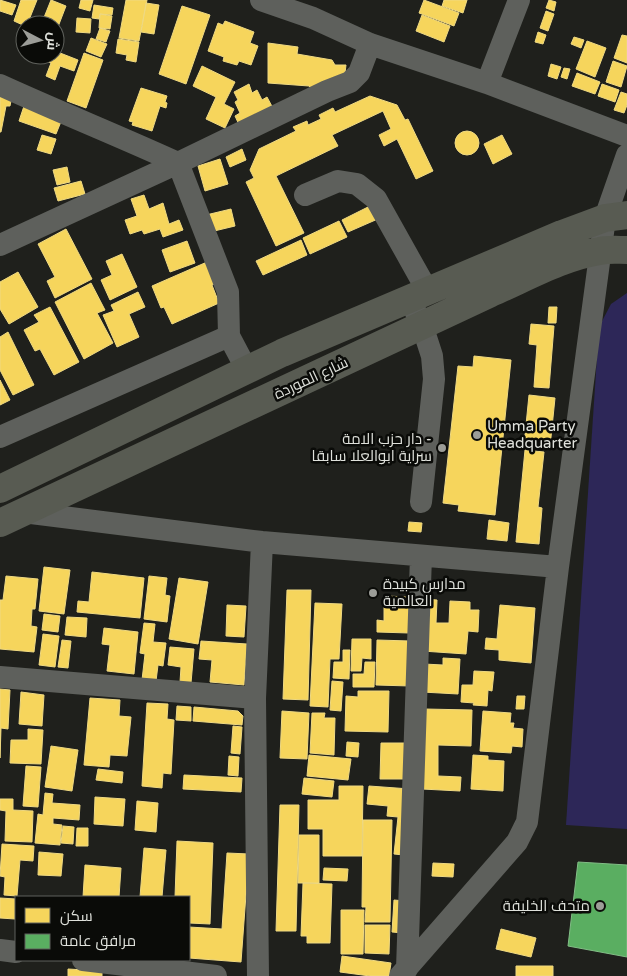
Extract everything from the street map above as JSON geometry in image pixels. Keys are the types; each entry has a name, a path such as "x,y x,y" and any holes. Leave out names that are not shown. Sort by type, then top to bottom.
{"main road":[{"path":"0,489 282,353 562,234 616,217"},
{"name":"شارع الموردة","path":"11,517 549,267 577,257 614,250"},
{"path":"282,353 301,382"}],"street":[{"path":"261,0 316,9 370,44 486,83 627,136"},
{"path":"486,83 519,0"},
{"path":"0,245 178,163 327,91 350,82 358,73 370,44"},
{"path":"0,85 55,110 114,133 178,163 228,292 228,336 247,370"},
{"path":"403,972 517,842 527,822 558,567 614,250 616,217 627,155"},
{"path":"305,195 338,181 357,184 376,199 418,294 422,326 432,356 434,379 421,502"},
{"path":"0,437 228,336"},
{"path":"11,517 262,542 558,567"},
{"path":"258,976 255,698 262,542"},
{"path":"403,972 420,556"},
{"path":"0,677 255,698"},
{"path":"0,950 15,952"},
{"path":"91,961 216,976"}],"shaded area":[{"path":"627,293 627,829 566,825 599,327 611,304"}],"building: سكن":[{"path":"0,0 16,5 12,15 0,11"},
{"path":"21,0 37,0 31,15 16,15"},
{"path":"51,0 66,6 63,15 45,15"},
{"path":"81,0 93,0 90,11 79,8"},
{"path":"126,0 147,0 139,41 119,38"},
{"path":"424,0 459,13 454,26 419,13"},
{"path":"444,0 467,0 463,13 442,6"},
{"path":"549,0 556,2 554,11 546,8"},
{"path":"146,3 159,5 154,34 141,32"},
{"path":"94,5 113,8 112,15 100,14 99,19 92,18"},
{"path":"182,6 210,15 186,84 159,74"},
{"path":"546,11 554,14 548,31 540,28"},
{"path":"100,14 112,16 110,29 99,28"},
{"path":"422,15 450,26 444,42 416,31"},
{"path":"77,18 91,19 90,33 76,32"},
{"path":"225,21 254,32 250,43 258,46 251,65 239,61 237,65 223,61 224,57 208,51 218,23 223,25"},
{"path":"100,28 110,31 106,42 96,39"},
{"path":"538,32 546,35 543,44 535,42"},
{"path":"622,35 627,36 627,63 614,58"},
{"path":"574,37 584,40 581,48 571,44"},
{"path":"91,38 107,44 101,57 86,51"},
{"path":"118,39 139,42 136,62 126,60 127,55 116,53"},
{"path":"587,41 606,48 595,77 576,69"},
{"path":"268,43 298,47 297,54 332,60 335,65 346,65 345,73 315,92 309,86 268,83"},
{"path":"84,53 103,60 86,108 67,101"},
{"path":"65,55 78,60 74,71 60,66 55,80 46,76 50,65 65,65"},
{"path":"613,61 627,66 621,87 606,82"},
{"path":"551,64 561,67 557,79 548,76"},
{"path":"202,66 235,82 224,104 234,109 225,128 206,119 216,97 193,86"},
{"path":"564,68 570,69 567,79 561,77"},
{"path":"577,73 600,82 595,94 572,86"},
{"path":"249,84 252,93 257,90 262,100 267,97 275,112 241,129 235,116 240,113 235,102 238,100 234,92"},
{"path":"602,84 619,90 615,102 598,96"},
{"path":"141,88 167,96 166,108 160,106 152,131 132,125 133,122 129,121"},
{"path":"0,91 12,96 10,106 6,106 1,132 0,132"},
{"path":"621,92 627,94 627,105 624,113 614,110"},
{"path":"370,96 397,105 405,120 408,119 433,171 416,179 397,139 384,146 379,135 391,129 383,111 332,135 338,146 276,176 304,233 276,246 246,182 254,178 250,170 259,149 296,131 293,127 307,121 308,125 321,119 319,115 333,108 335,112"},
{"path":"24,106 62,119 56,134 19,121"},
{"path":"467,131 475,135 479,143 475,151 467,155 459,151 455,143 459,135"},
{"path":"42,135 56,139 51,154 37,150"},
{"path":"502,135 512,154 493,164 484,144"},
{"path":"242,149 246,160 230,167 226,157"},
{"path":"220,159 228,184 205,191 198,166"},
{"path":"67,167 70,182 57,185 53,170"},
{"path":"81,181 85,194 58,201 54,188"},
{"path":"144,195 149,209 163,203 169,224 179,220 183,230 163,237 160,229 144,234 142,230 130,234 125,220 137,216 131,199"},
{"path":"374,204 380,218 348,232 342,220"},
{"path":"231,209 235,226 210,232 206,215"},
{"path":"339,221 347,237 310,254 303,238"},
{"path":"66,229 92,279 55,298 47,281 55,277 38,244"},
{"path":"301,240 307,255 263,275 256,261"},
{"path":"187,241 195,263 170,272 162,250"},
{"path":"122,254 137,287 110,300 101,280 112,275 106,261"},
{"path":"207,262 216,283 212,285 219,303 172,324 164,307 161,308 152,286"},
{"path":"18,272 38,307 9,324 0,309 0,282"},
{"path":"91,283 105,310 97,313 113,343 84,359 55,302"},
{"path":"138,292 145,307 129,314 139,337 117,347 103,315 114,311 111,305"},
{"path":"50,307 79,362 54,375 40,349 35,351 24,330 39,322 34,315"},
{"path":"549,307 557,307 556,323 548,323"},
{"path":"531,324 554,326 549,388 534,387 537,345 529,344"},
{"path":"8,332 34,385 13,395 0,370 0,337"},
{"name":"Umma Party Headquarter","path":"474,356 511,360 495,515 458,511 459,505 443,503 458,366 473,367"},
{"path":"0,380 10,400 0,405"},
{"path":"529,395 555,398 550,447 524,445"},
{"path":"525,450 544,452 538,507 542,508 539,544 516,542"},
{"path":"489,520 509,523 507,541 487,539"},
{"path":"409,522 422,523 421,532 408,531"},
{"path":"44,567 70,570 64,614 39,611"},
{"path":"92,572 144,578 140,618 77,612 78,601 89,602"},
{"path":"6,576 38,579 35,609 32,609 31,626 37,627 34,652 0,649 0,600 3,600"},
{"path":"149,576 167,578 165,595 170,596 167,622 144,619"},
{"path":"179,578 208,582 198,644 169,639"},
{"path":"287,590 311,590 308,700 283,699"},
{"path":"384,596 410,597 409,633 377,632 377,620 384,621"},
{"path":"425,599 437,600 436,623 449,623 450,601 470,602 470,610 479,610 478,632 468,631 466,654 422,651"},
{"path":"315,603 342,604 339,659 330,659 328,707 310,706"},
{"path":"227,605 246,606 244,637 226,636"},
{"path":"500,605 535,608 531,663 499,660 499,650 485,649 486,638 497,639"},
{"path":"44,614 60,616 58,632 42,630"},
{"path":"67,617 87,618 86,637 65,635"},
{"path":"144,623 155,624 153,642 166,643 163,666 158,665 156,681 142,680 145,654 140,653"},
{"path":"104,628 138,632 134,674 107,671 110,645 102,644"},
{"path":"43,634 59,636 55,667 39,665"},
{"path":"352,639 371,639 371,659 362,658 361,671 351,671"},
{"path":"62,640 71,641 68,668 58,667"},
{"path":"377,640 410,641 410,686 376,685"},
{"path":"201,641 247,644 244,685 210,682 212,660 199,659"},
{"path":"170,647 194,649 191,683 180,682 181,667 168,665"},
{"path":"343,650 350,650 349,679 333,678 334,662 343,662"},
{"path":"443,658 460,659 458,694 422,692 424,664 443,665"},
{"path":"365,662 375,662 374,687 353,687 353,674 364,674"},
{"path":"474,671 494,672 492,691 488,690 487,706 461,702 462,685 473,685"},
{"path":"332,681 343,682 341,711 330,710"},
{"path":"0,689 10,690 8,729 1,728 0,758"},
{"path":"358,691 389,691 388,732 345,731 346,696 358,697"},
{"path":"21,692 44,695 42,726 19,724"},
{"path":"517,696 525,696 524,709 516,709"},
{"path":"90,698 120,700 119,716 131,717 127,756 110,755 109,767 84,765"},
{"path":"147,703 168,704 167,719 174,720 171,774 163,773 162,788 142,786"},
{"path":"177,706 191,707 191,721 176,720"},
{"path":"194,707 238,711 243,716 242,725 193,721"},
{"path":"425,709 472,710 471,746 438,745 438,776 461,777 460,791 422,789"},
{"path":"282,711 309,713 307,759 280,758"},
{"path":"483,711 511,713 510,723 514,723 513,728 523,729 522,747 512,746 511,753 480,751"},
{"path":"312,713 325,713 324,718 335,718 334,755 310,753"},
{"path":"233,726 242,727 240,754 231,753"},
{"path":"28,729 43,730 41,764 10,763 11,740 28,740"},
{"path":"347,742 359,743 358,757 346,756"},
{"path":"381,743 406,743 406,779 380,779"},
{"path":"51,746 78,750 72,791 45,787"},
{"path":"309,755 351,759 348,780 307,776"},
{"path":"473,755 488,756 488,760 504,761 503,791 471,789"},
{"path":"229,756 239,757 238,776 228,775"},
{"path":"26,766 41,767 38,807 23,806"},
{"path":"98,769 123,772 122,783 96,780"},
{"path":"184,775 242,778 241,792 183,789"},
{"path":"304,778 334,781 332,797 302,794"},
{"path":"339,786 363,786 362,856 323,856 323,829 308,829 308,800 339,800"},
{"path":"369,786 410,789 404,855 394,854 398,817 387,816 388,806 367,804"},
{"path":"45,793 53,794 52,803 80,805 79,820 53,818 53,824 62,825 60,845 35,843 38,814 43,815"},
{"path":"95,797 125,799 123,826 94,824"},
{"path":"0,799 13,799 13,810 33,811 32,842 5,841 6,811 0,810"},
{"path":"137,801 158,803 156,832 135,830"},
{"path":"280,805 299,805 296,931 276,931"},
{"path":"363,820 392,820 390,922 365,922 366,907 362,907"},
{"path":"63,826 74,827 73,844 61,843"},
{"path":"77,828 88,828 88,846 76,846"},
{"path":"299,835 319,835 319,883 298,883"},
{"path":"177,841 213,843 210,924 190,923 190,896 175,896"},
{"path":"2,844 34,846 33,861 20,860 17,896 4,895 5,877 0,876"},
{"path":"144,848 166,850 162,896 140,896"},
{"path":"39,852 63,854 61,876 38,875"},
{"path":"227,853 249,854 241,962 190,958 190,927 222,929"},
{"path":"433,863 454,864 453,877 432,876"},
{"path":"85,865 121,868 119,896 83,896"},
{"path":"324,868 348,869 347,881 323,880"},
{"path":"303,883 332,884 330,943 307,943 307,936 301,936"},
{"path":"0,898 15,899 15,919 0,918"},
{"path":"394,900 405,901 403,933 392,932"},
{"path":"341,910 364,910 363,954 341,954"},
{"path":"365,925 390,925 389,954 365,953"},
{"path":"501,929 536,938 531,957 496,949"},
{"path":"342,956 391,963 389,976 370,976 340,972"},
{"path":"516,966 553,966 553,976 516,976"},
{"path":"68,969 102,971 102,976 68,976"}],"building: مرافق عامة":[{"name":"متحف الخليفة","path":"578,862 627,865 627,957 568,946"}],"place":[{"name":"Umma Party Headquarter","path":"477,435"},
{"name":"دار حزب الامة - سراية ابوالعلا سابقا","path":"442,448"},
{"name":"مدارس كبيدة العالمية","path":"373,593"},
{"name":"متحف الخليفة","path":"600,906"}]}
